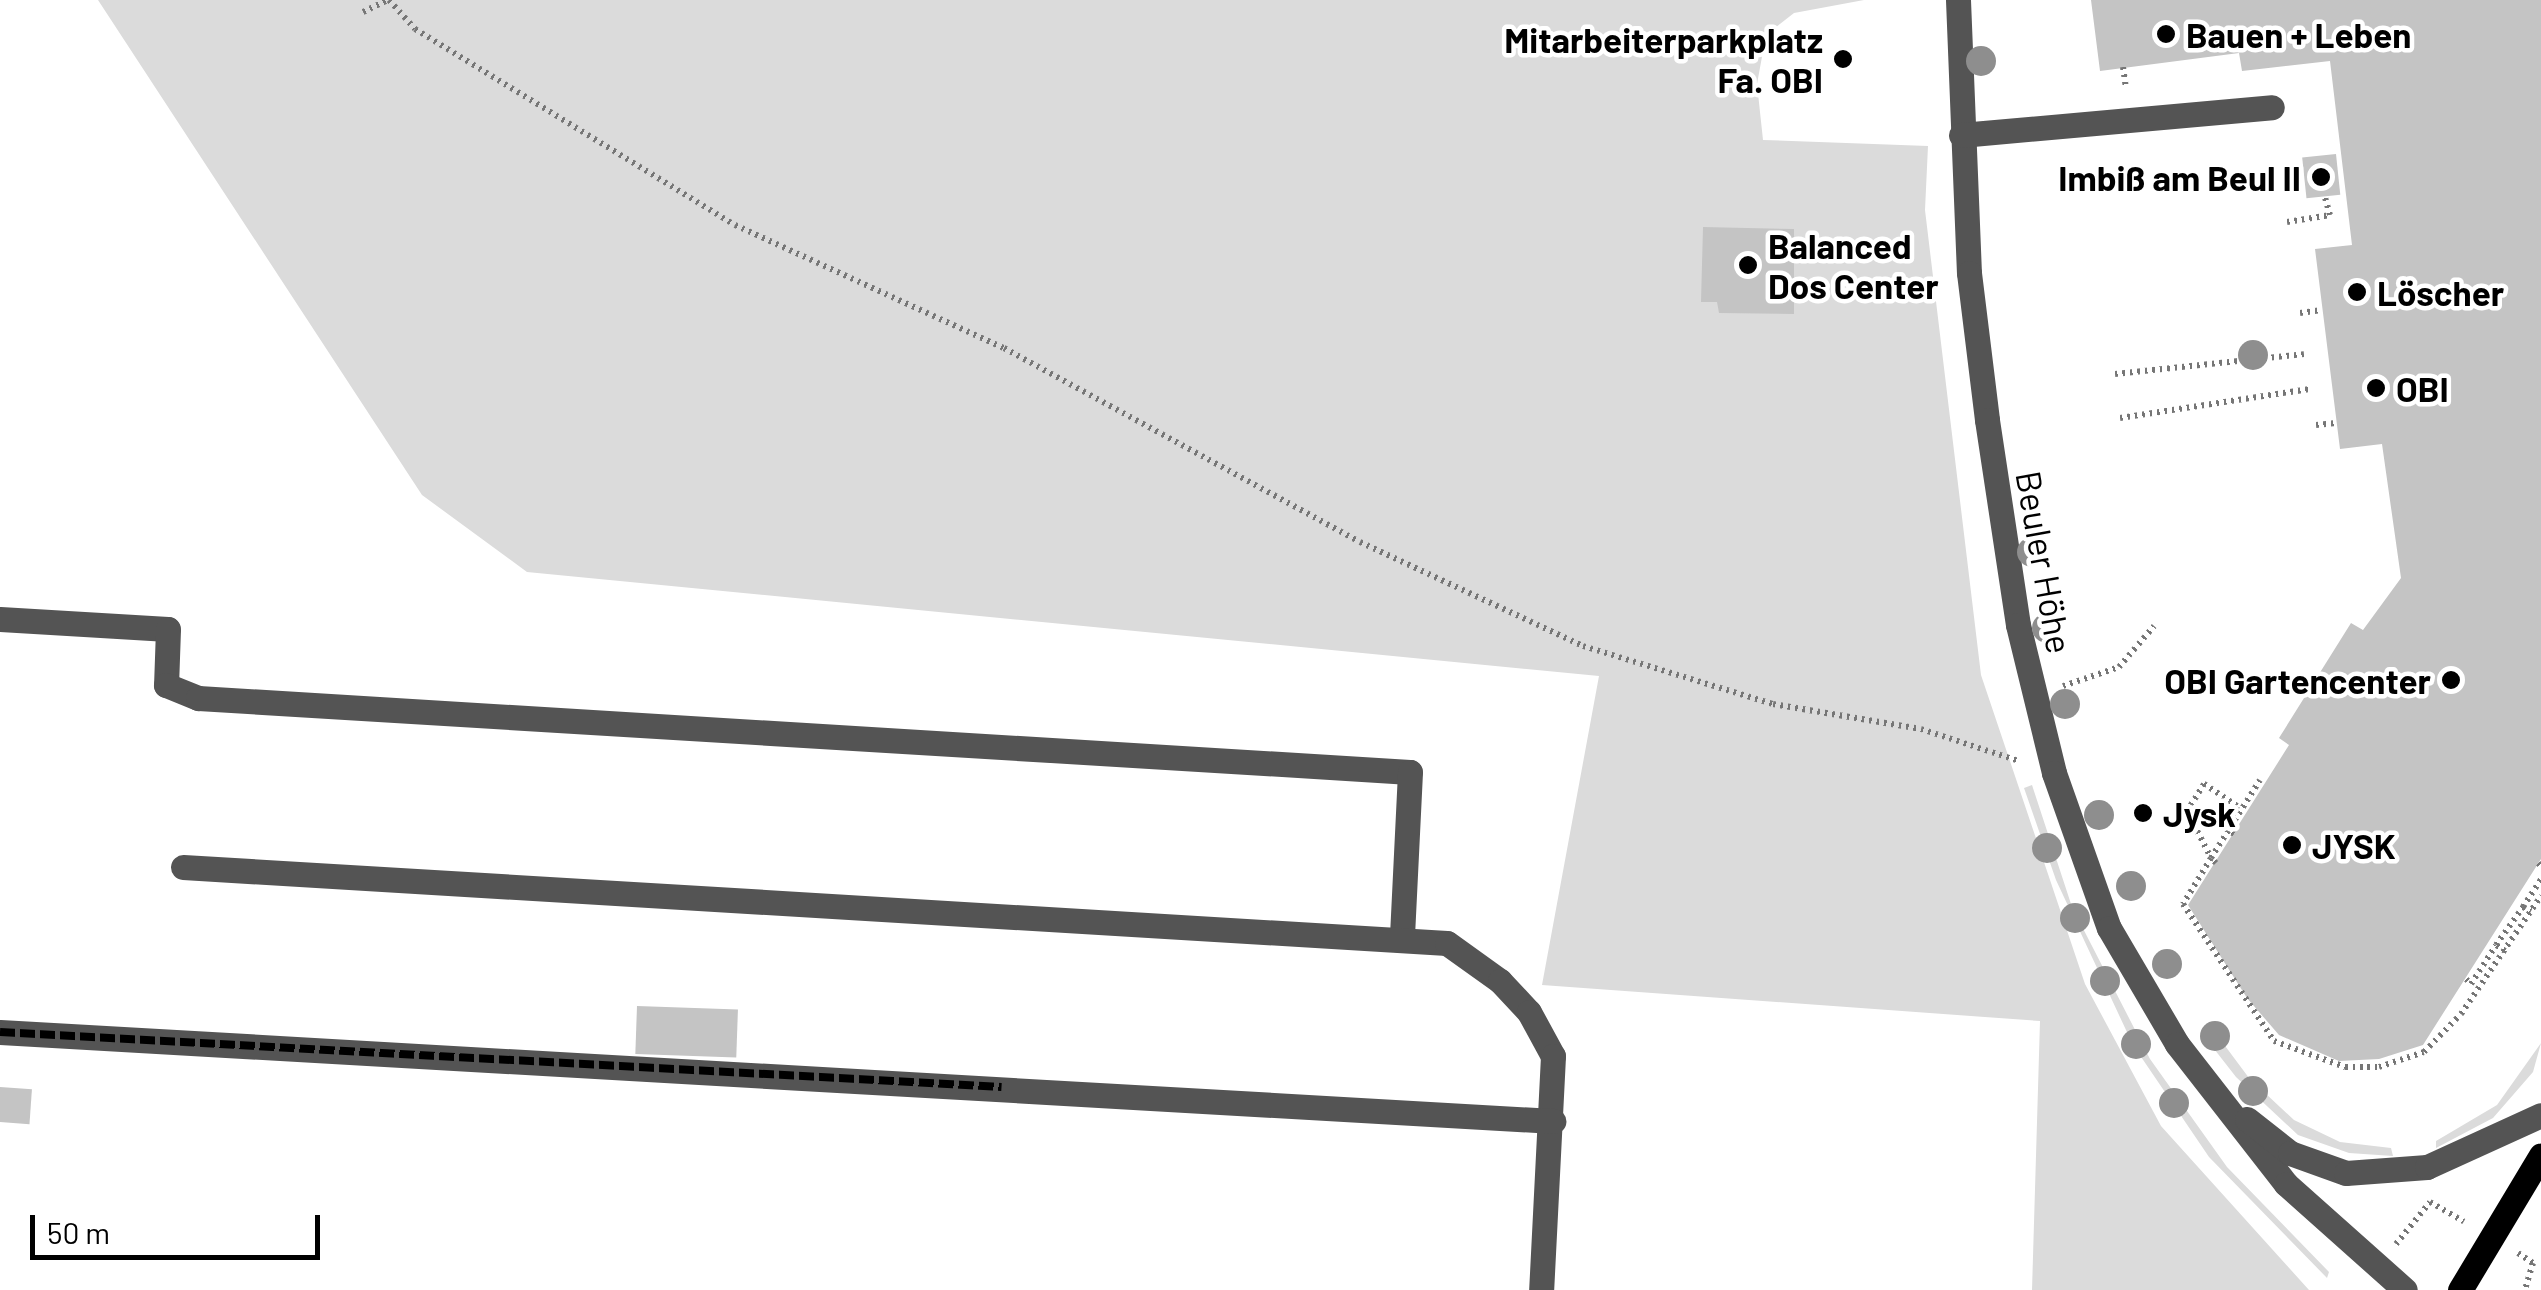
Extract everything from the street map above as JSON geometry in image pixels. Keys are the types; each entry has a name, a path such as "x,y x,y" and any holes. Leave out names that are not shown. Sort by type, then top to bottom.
{"main road":[{"path":"2460,1290 2541,1155"}],"street":[{"name":"Beuler Höhe","path":"1958,0 1969,273 2006,560 2054,773 2109,928 2142,992 2286,1184 2406,1290"},
{"path":"1961,136 2272,107"},
{"path":"0,619 168,628 166,685 198,698 1410,772 1402,938"},
{"path":"183,867 1402,938 1463,951 1529,1012 1553,1056 1553,1121 1541,1290"},
{"path":"0,1032 1553,1121"},
{"name":"Beuler Höhe","path":"2215,1094 2290,1152 2346,1173 2427,1167 2541,1115"}],"path":[{"path":"363,12 388,0 415,30 734,225 1004,348 1360,542 1583,646 1773,704 1922,730 2054,773"},
{"path":"2287,222 2330,215 2325,198"},
{"path":"2300,314 2322,310"},
{"path":"2114,374 2304,354"},
{"path":"2120,418 2310,389"},
{"path":"2316,425 2336,423"},
{"path":"2082,680 2118,667 2154,626"},
{"path":"2260,780 2183,904 2274,1041 2304,1056 2344,1067 2379,1066 2424,1052 2505,952 2541,896"},
{"path":"2213,860 2186,811 2204,784 2237,806 2225,828 2234,834"},
{"path":"2466,979 2471,984 2541,879"},
{"path":"2522,907 2531,911"},
{"path":"2496,945 2505,952"},
{"path":"2525,1290 2533,1262"}],"shaded area":[{"path":"98,0 1864,0 1794,13 1766,35 1757,84 1763,140 1928,146 1925,210 1981,675 2085,984 2161,1126 2309,1290 2032,1290 2040,1021 1542,985 1599,676 527,572 422,495"},
{"path":"2032,785 2072,907 2150,1059 2227,1167 2329,1272 2327,1278 2209,1157 2133,1045 2056,880 2024,788"},
{"path":"2214,1031 2249,1078 2294,1120 2340,1142 2391,1148 2393,1156 2349,1153 2298,1135 2236,1077 2204,1036"},
{"path":"2541,1043 2533,1072 2493,1118 2436,1148 2436,1141 2497,1105"}],"building":[{"path":"2091,0 2541,0 2541,859 2423,1045 2379,1059 2339,1061 2279,1035 2247,998 2188,905 2289,745 2279,738 2351,623 2363,630 2401,578 2382,444 2340,449 2315,249 2352,245 2330,61 2242,71 2239,53 2100,71"},
{"name":"Imbiß am Beul II","path":"2336,154 2340,195 2306,198 2302,158"},
{"name":"Balanced Dos Center","path":"1703,227 1794,229 1794,314 1719,313 1717,302 1701,302"},
{"path":"637,1006 738,1010 736,1057 635,1054"},
{"path":"0,1087 32,1089 29,1124 0,1122"}],"railway":[{"path":"0,1032 1001,1087"}],"place":[{"name":"Bauen + Leben","path":"2166,34"},
{"name":"Mitarbeiterparkplatz Fa. OBI","path":"1843,59"},
{"name":"Imbiß am Beul II","path":"2321,177"},
{"name":"Balanced Dos Center","path":"1748,265"},
{"name":"Löscher","path":"2357,292"},
{"name":"OBI","path":"2376,388"},
{"name":"OBI Gartencenter","path":"2451,680"},
{"name":"Jysk","path":"2143,813"},
{"name":"JYSK","path":"2292,845"}]}
